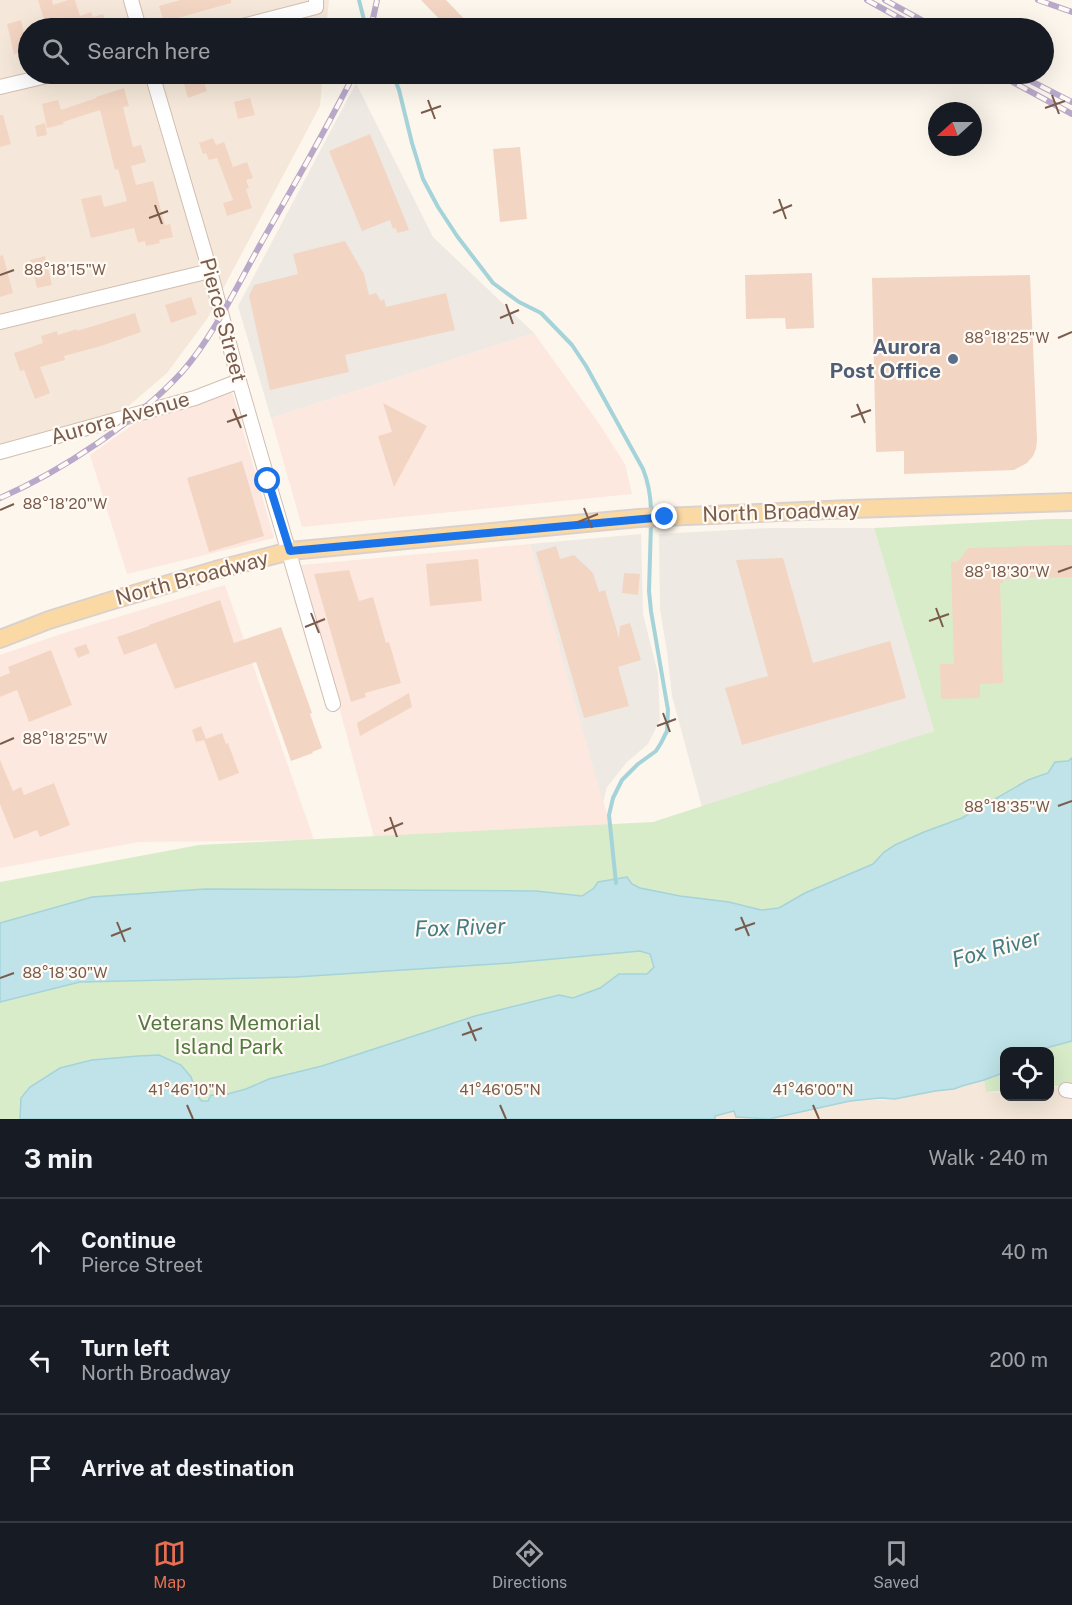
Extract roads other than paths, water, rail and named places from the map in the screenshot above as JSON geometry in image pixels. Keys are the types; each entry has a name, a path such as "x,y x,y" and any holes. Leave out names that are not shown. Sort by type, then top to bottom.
{"main road":[{"name":"North Broadway","path":"0,639 49,620 110,601 290,551 639,518 851,508 1072,502"}],"street":[{"path":"131,0 137,18"},
{"path":"269,18 316,4"},
{"path":"0,87 18,83"},
{"name":"Pierce Street","path":"155,84 333,705"},
{"path":"0,322 210,271"},
{"name":"Aurora Avenue","path":"0,452 195,398 239,381"}],"water":[{"name":"Fox River","path":"1072,758 1072,1041 1050,1047 1000,1047 1000,1074 984,1080 954,1089 895,1099 850,1101 769,1119 736,1117 734,1111 715,1116 715,1119 20,1119 21,1098 30,1087 60,1068 92,1060 159,1055 181,1065 191,1077 198,1097 202,1101 208,1101 211,1095 220,1096 246,1089 269,1079 322,1066 475,1016 559,995 573,998 600,988 619,974 647,974 654,967 650,954 640,951 510,963 296,977 80,982 0,1002 0,923 92,897 205,889 536,891 582,896 594,888 598,882 627,877 632,884 640,888 729,902 761,910 779,908 805,893 873,864 884,852 895,845 962,818 1028,780 1048,773 1055,762 1068,761"}],"waterway":[{"path":"359,0 364,18"},
{"path":"397,84 423,179 438,207 493,283 519,302 541,313 572,345 643,469 651,501 651,513"},
{"path":"616,883 609,815 613,798 622,780 656,751 667,731 668,710 649,591 651,523"}],"railway":[{"path":"373,18 377,0"},
{"path":"867,0 900,18"},
{"path":"885,0 918,18"},
{"path":"1038,0 1072,12"},
{"path":"0,498 48,474 97,443 143,409 182,372 224,311 349,84"},
{"path":"1016,84 1072,114"},
{"path":"1037,84 1072,102"}],"place":[{"name":"Aurora Post Office","path":"953,359"}],"park label":[{"name":"Veterans Memorial Island Park","path":"229,1035"}]}
